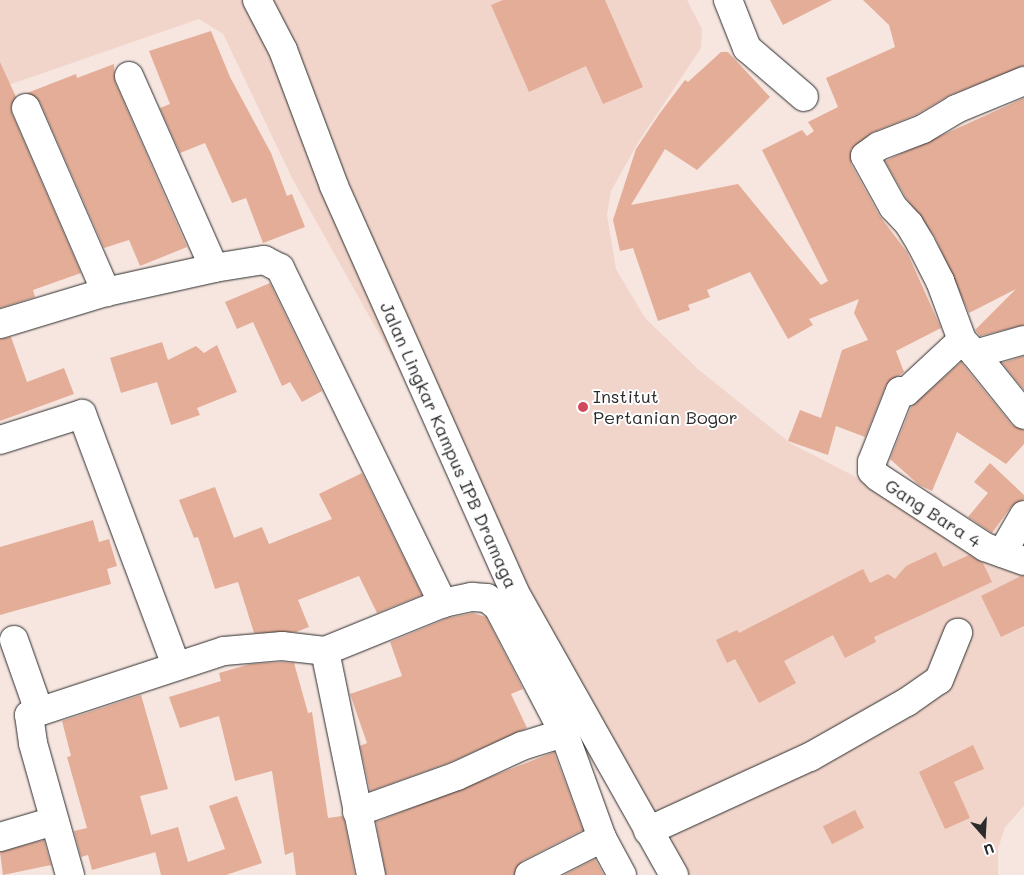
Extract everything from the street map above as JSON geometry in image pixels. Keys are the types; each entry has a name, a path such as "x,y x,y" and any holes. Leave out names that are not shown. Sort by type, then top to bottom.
{"street":[{"name":"Jalan Lingkar Kampus IPB Dramaga","path":"257,0 283,50 334,186 514,591 674,875"},
{"path":"728,0 747,48 804,97"},
{"path":"129,76 214,268"},
{"path":"1024,82 956,109 923,129 879,146 865,156 892,207 909,224 921,244 940,281 968,347 1024,414"},
{"path":"26,108 106,292"},
{"path":"0,324 106,292 214,268 264,260 280,268 443,603"},
{"name":"Gang Bara 4","path":"1013,557 985,547 872,471 872,462 900,391 906,392 968,347 1024,340"},
{"path":"0,440 82,414 176,666"},
{"path":"1013,557 1024,515"},
{"path":"70,875 54,822 29,715 224,651 282,646 325,651 443,603 487,598 498,607 564,734 602,838 622,875"},
{"path":"648,831 810,757 915,697 939,680 958,633"},
{"path":"14,640 39,711"},
{"path":"325,651 371,875"},
{"path":"357,812 457,776 522,746 564,734"},
{"path":"0,838 54,822"},
{"path":"529,875 602,838"}],"shaded area":[{"name":"Institut Pertanian Bogor","path":"0,0 687,0 702,29 701,48 639,141 611,191 607,215 616,269 645,318 699,370 790,443 1024,564 1024,806 1005,827 998,849 998,875 682,875 293,180 223,34 199,19 0,88"}],"building":[{"path":"503,0 605,0 643,87 603,104 586,66 529,92 491,5"},
{"path":"770,0 832,0 783,25"},
{"path":"863,0 1024,0 1024,66 950,95 916,115 873,132 851,149 851,164 879,215 907,252 941,328 896,351 904,372 886,385 865,437 836,426 828,455 788,441 800,410 821,418 842,350 868,340 854,313 859,299 809,319 813,325 788,339 750,272 707,290 710,297 688,305 690,310 658,321 633,248 620,251 613,220 636,149 660,113 685,80 688,82 721,52 728,52 770,97 697,170 665,149 631,205 738,184 821,285 828,281 762,150 802,130 807,136 814,131 808,122 838,107 826,78 895,47 889,25"},
{"path":"211,31 230,77 271,153 287,196 292,194 305,227 263,243 246,198 232,203 205,143 180,153 160,108 170,104 149,51"},
{"path":"0,62 16,97 11,106 12,114 81,273 33,290 35,297 0,308"},
{"path":"114,64 115,82 187,247 140,266 129,240 104,248 40,102 27,93 76,74 77,78"},
{"path":"1024,98 1024,325 980,336 975,330 1016,289 969,313 935,237 906,198 885,161"},
{"path":"270,283 322,391 302,402 290,382 282,386 253,322 237,329 225,302"},
{"path":"11,337 27,382 64,368 74,394 0,421 0,339"},
{"path":"162,342 168,360 196,346 204,353 217,345 237,392 197,408 200,415 171,425 157,382 121,393 110,358"},
{"path":"1024,356 1024,390 1002,363"},
{"path":"961,362 1012,425 1024,430 1024,444 1006,464 957,432 932,491 919,485 890,459 911,407"},
{"path":"990,463 1024,495 1024,499 1011,507 992,533 968,517 988,493 974,482"},
{"path":"362,473 422,595 377,613 359,576 298,600 309,627 296,632 254,633 238,582 215,589 198,537 194,538 179,500 215,487 234,538 262,527 269,544 332,519 319,494"},
{"path":"93,520 99,542 109,539 117,566 107,569 111,584 0,615 0,547"},
{"path":"936,552 943,567 969,555 983,563 992,582 874,637 876,642 845,658 833,635 784,661 796,683 759,703 735,659 727,663 716,640 737,630 739,633 863,569 870,583 888,574 895,579 906,566"},
{"path":"1024,576 1024,626 1001,637 981,596"},
{"path":"473,613 486,617 523,689 511,694 527,728 451,762 370,791 360,746 367,743 350,694 402,676 390,642 448,618"},
{"path":"294,663 308,713 312,712 328,818 342,816 344,819 355,875 296,875 293,852 285,855 272,771 235,781 219,716 180,728 169,697 221,681 219,673 250,664"},
{"path":"141,695 168,789 140,796 156,852 92,870 88,855 81,857 74,831 87,828 67,757 71,756 62,721"},
{"path":"973,745 984,769 954,782 970,818 945,829 919,772"},
{"path":"554,752 583,830 522,861 514,875 386,875 376,822"},
{"path":"237,796 262,863 226,875 161,875 151,835 178,827 188,862 225,849 209,806"},
{"path":"855,810 864,828 832,844 823,826"},
{"path":"44,840 51,865 3,875 0,852"},
{"path":"595,859 604,875 564,875"}],"place":[{"name":"Institut Pertanian Bogor","path":"583,407"}]}
